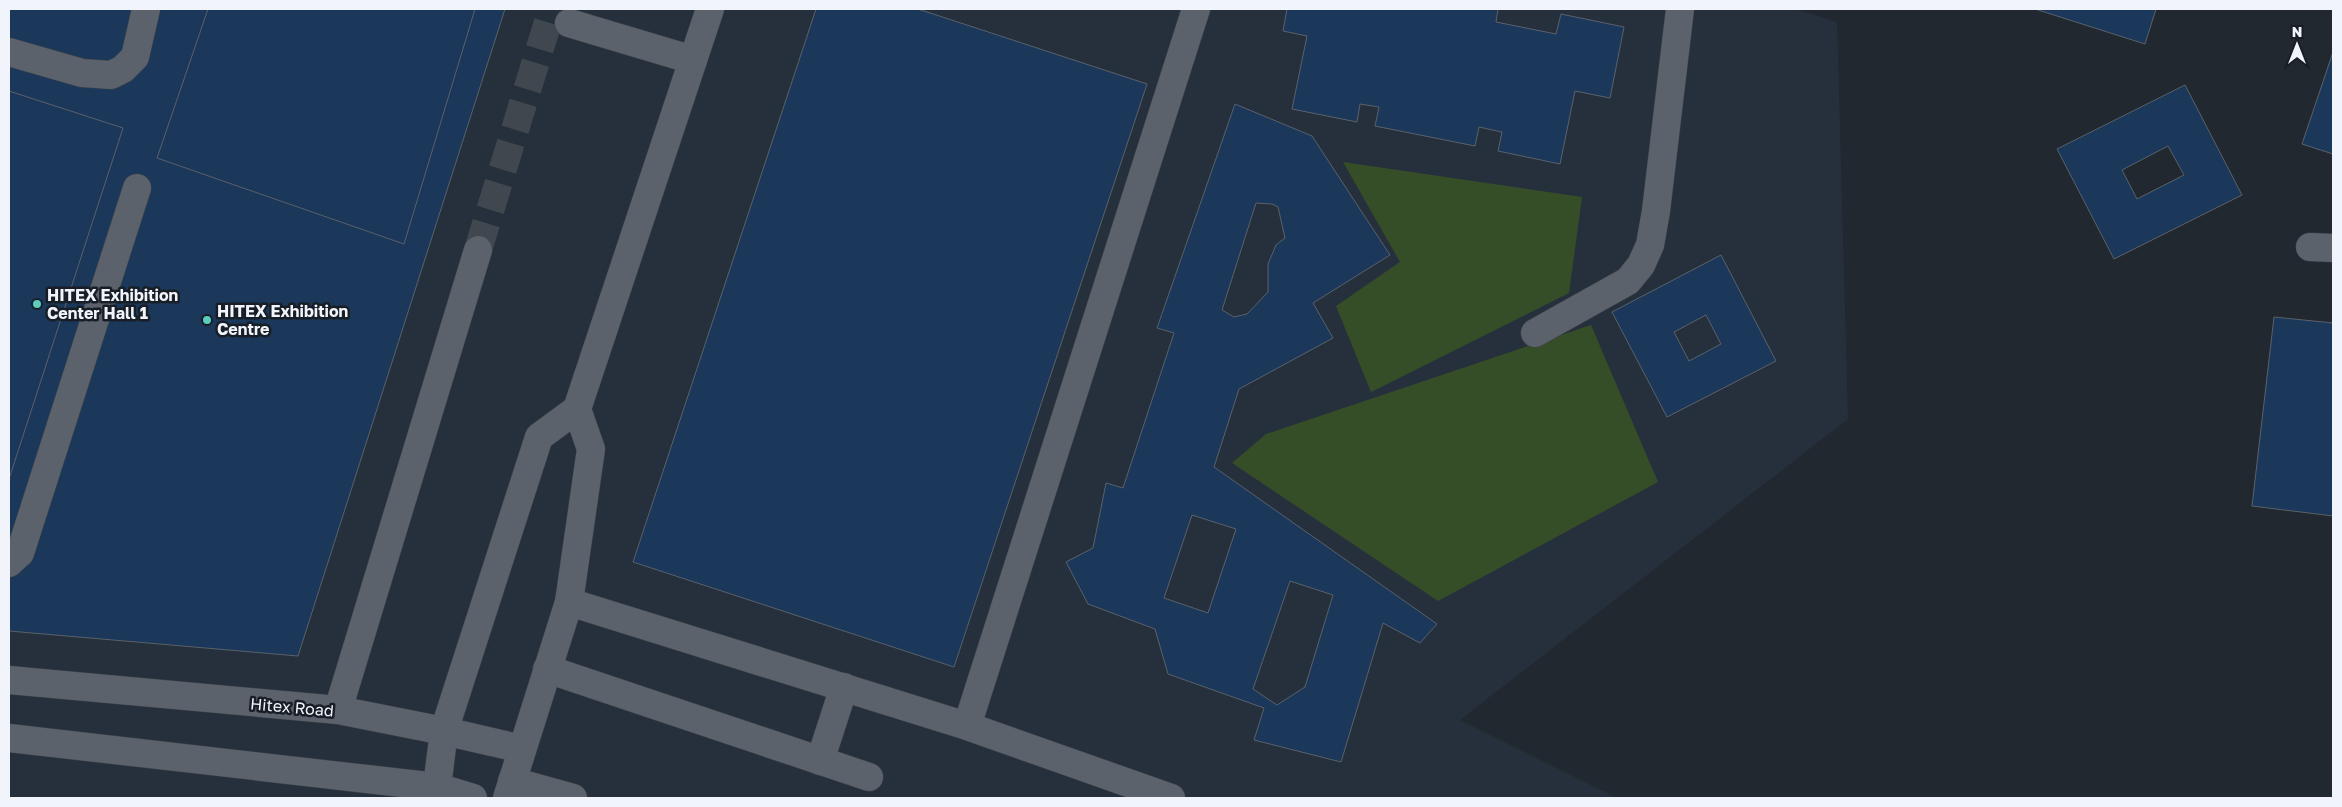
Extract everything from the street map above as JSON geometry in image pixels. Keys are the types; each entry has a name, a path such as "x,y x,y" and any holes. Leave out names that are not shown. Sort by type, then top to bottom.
{"lane":[{"path":"9,52 82,73 111,75 123,69 134,58 146,9"},
{"path":"440,792 444,731 539,437 577,409 710,9"},
{"path":"967,726 1196,9"},
{"path":"1535,333 1628,281 1641,265 1650,245 1656,211 1680,9"},
{"path":"569,23 693,60"},
{"path":"9,562 20,553 137,188"},
{"path":"338,710 478,250"},
{"path":"573,798 509,790 569,602 591,449 577,409"},
{"path":"569,602 967,726 1171,798"},
{"path":"548,669 869,777"},
{"name":"Hitex Road","path":"9,680 338,710 522,749"},
{"path":"820,761 844,688"},
{"path":"9,738 440,792 473,798"}],"shaded area":[{"path":"9,9 1796,9 1837,22 1848,419 1460,720 1617,798 9,798"}],"green space":[{"path":"1343,162 1582,197 1569,293 1371,392 1336,306 1400,262"},
{"path":"1591,325 1658,482 1438,601 1232,463 1266,434"}],"building":[{"name":"HITEX Exhibition Centre","path":"9,9 505,9 298,656 9,631"},
{"path":"208,9 475,9 404,244 157,158"},
{"path":"816,9 918,9 1147,84 954,667 633,562"},
{"path":"1287,9 1498,9 1496,22 1556,34 1561,14 1624,27 1610,98 1575,91 1560,164 1498,151 1502,132 1479,127 1475,146 1375,126 1379,107 1360,104 1357,122 1292,109 1307,36 1283,31"},
{"path":"2035,9 2156,9 2145,44"},
{"path":"2333,52 2333,154 2302,144"},
{"path":"2185,85 2242,195 2114,259 2057,149","holes":["2168,146 2184,175 2137,199 2122,170"]},
{"name":"HITEX Exhibition Center Hall 1","path":"9,91 123,128 9,479"},
{"path":"1235,104 1312,136 1390,255 1313,303 1333,338 1239,389 1214,467 1437,624 1420,643 1383,623 1341,762 1254,740 1264,708 1168,674 1155,629 1088,604 1066,562 1093,548 1106,483 1123,488 1174,333 1157,328","holes":["1256,203 1272,204 1278,207 1285,238 1276,245 1268,264 1268,292 1247,314 1234,317 1222,310","1192,515 1236,529 1208,613 1164,598","1290,581 1333,595 1305,687 1277,705 1253,689"]},
{"path":"1721,255 1776,361 1667,417 1612,312","holes":["1706,315 1721,344 1689,361 1674,332"]},
{"path":"2274,317 2333,323 2333,516 2252,506"}],"tunnel":[{"path":"478,250 552,9"}],"place":[{"name":"HITEX Exhibition Center Hall 1","path":"37,304"},
{"name":"HITEX Exhibition Centre","path":"207,320"}]}
